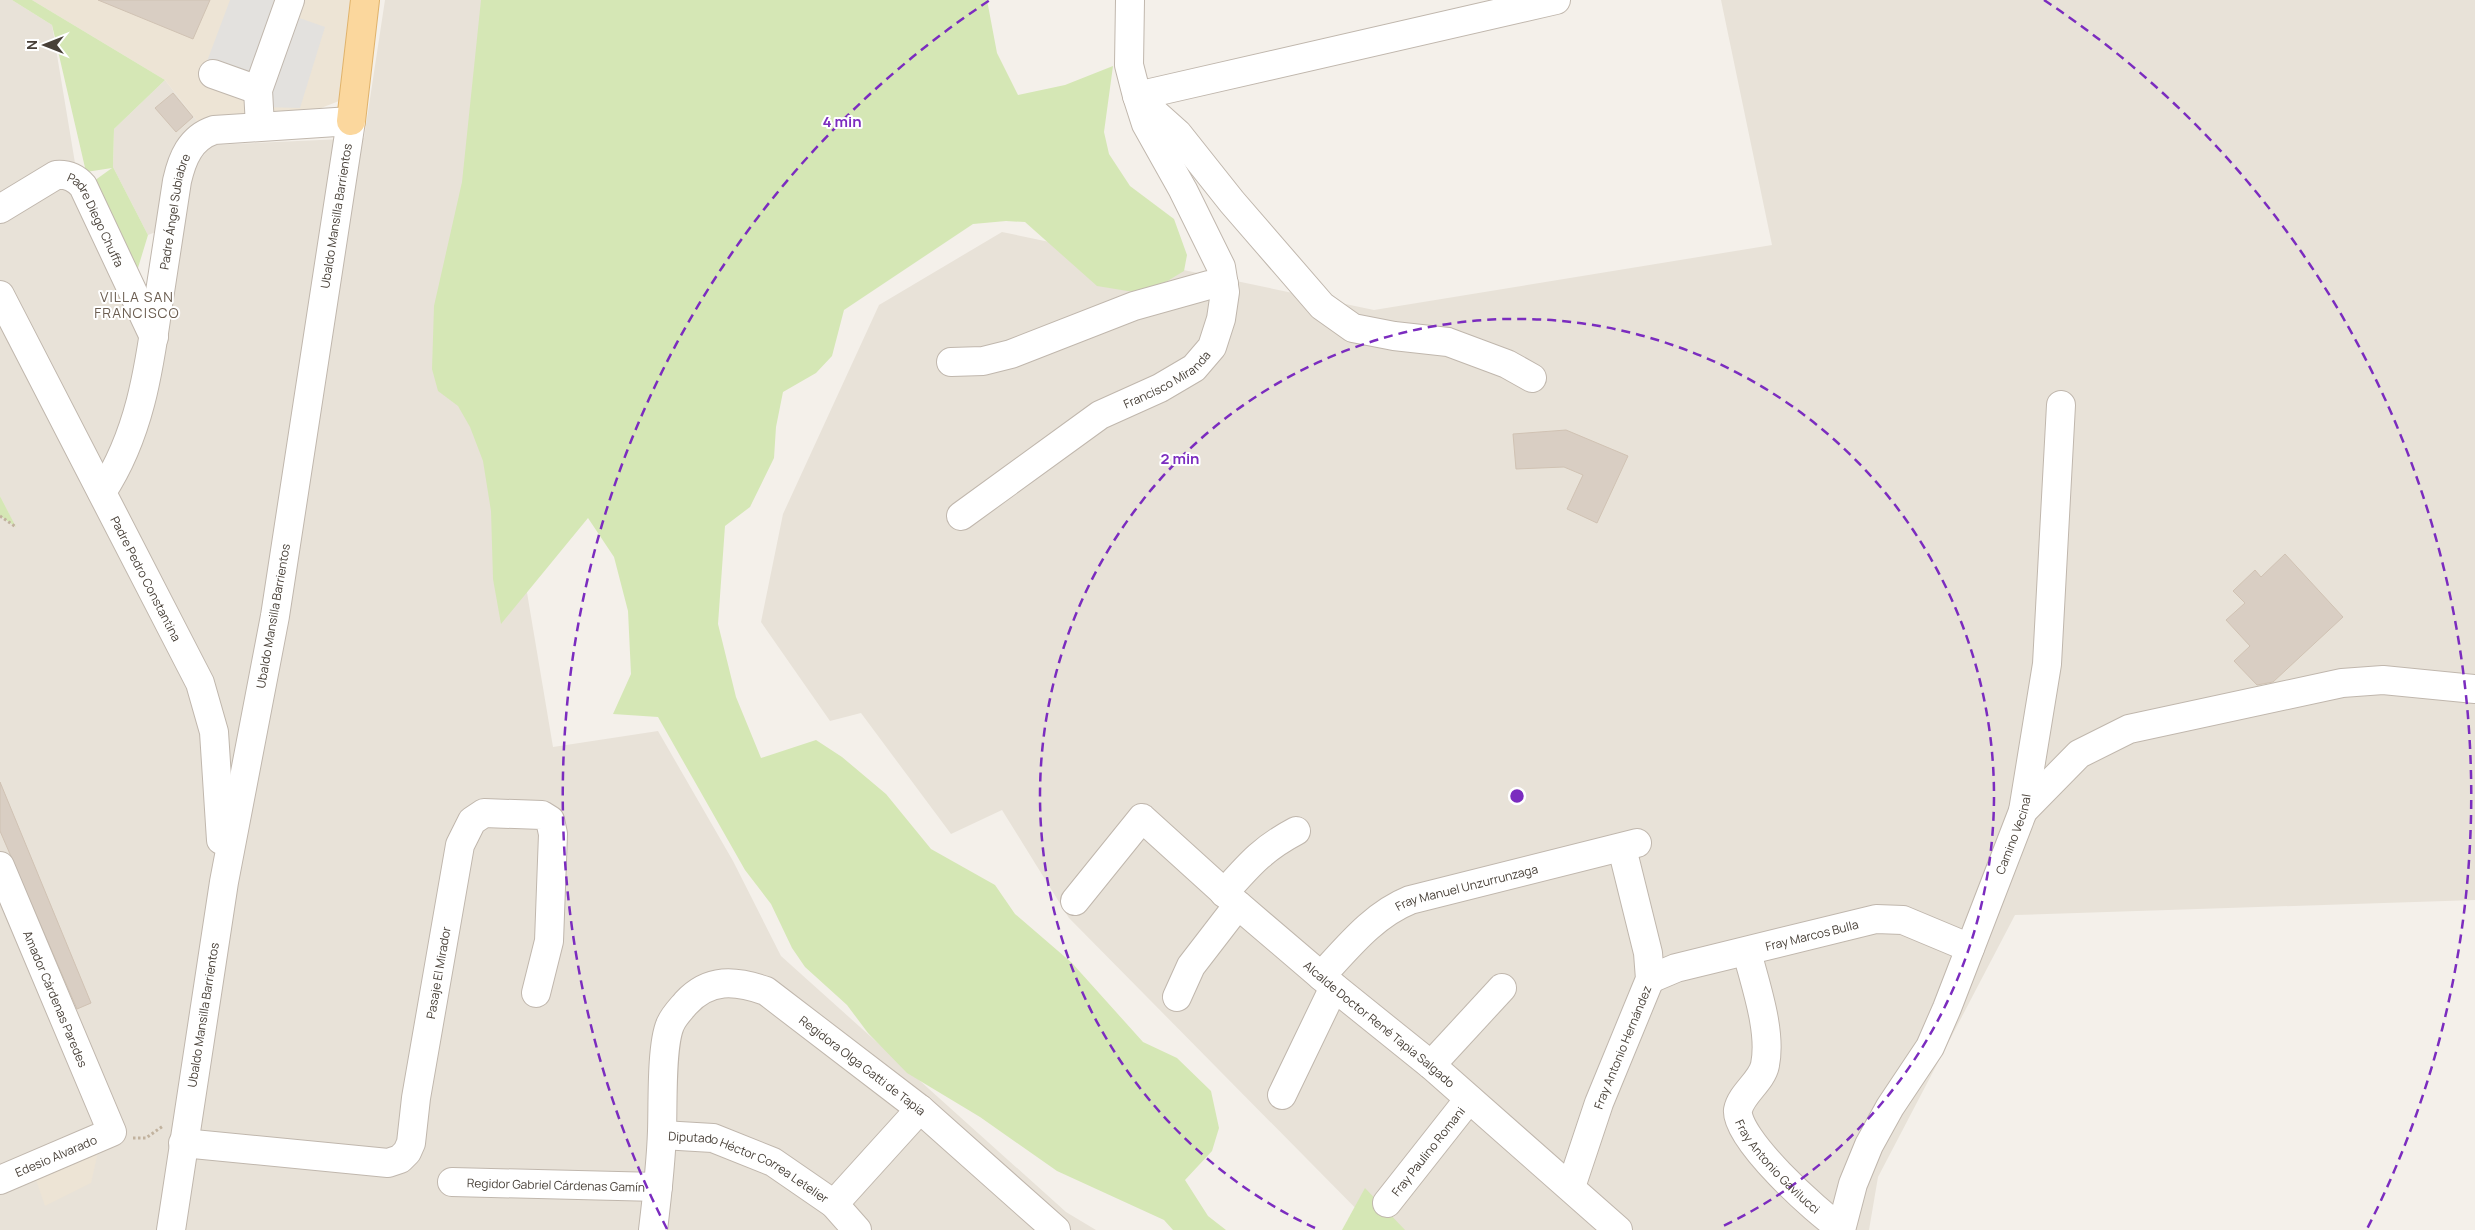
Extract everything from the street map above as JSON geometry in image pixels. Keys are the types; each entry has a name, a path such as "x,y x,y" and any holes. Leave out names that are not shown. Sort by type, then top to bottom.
{"main road":[{"name":"Ubaldo Mansilla Barrientos","path":"351,121 362,0"}],"street":[{"path":"260,126 258,90 290,0"},
{"name":"Francisco Miranda","path":"961,516 1100,415 1160,388 1194,368 1212,346 1221,319 1224,284 1221,267 1183,190 1146,124 1137,96 1129,66 1130,0"},
{"path":"1137,96 1556,0"},
{"path":"213,74 258,90"},
{"path":"1137,96 1178,134 1232,202 1322,306 1353,328 1394,336 1448,342 1507,364 1532,378"},
{"name":"Padre Ángel Subiabre","path":"102,492 114,473 131,436 148,374 182,161 190,147 206,132 214,130 351,121"},
{"name":"Ubaldo Mansilla Barrientos","path":"170,1230 224,882 274,616 351,121"},
{"name":"Padre Diego Chuffa","path":"0,209 56,176 67,175 79,181 154,338"},
{"path":"951,362 983,361 1011,354 1134,306 1210,285 1224,284"},
{"name":"Padre Pedro Constantina","path":"0,295 200,684 208,706 216,751 224,882"},
{"name":"Camino Vecinal","path":"1841,1229 1853,1184 1869,1145 1890,1107 1930,1047 2023,811 2047,664 2061,405"},
{"path":"2023,811 2079,754 2128,729 2342,683 2383,680 2475,689"},
{"name":"Pasaje El Mirador","path":"183,1143 388,1162 400,1159 407,1152 411,1143 416,1098 460,845 472,821 484,813 542,815 550,820 553,834 549,941 536,993"},
{"name":"Alcalde Doctor René Tapia Salgado","path":"1075,901 1142,818 1231,899 1328,982 1431,1065 1571,1186 1618,1230"},
{"path":"1177,997 1191,966 1258,854 1272,844 1296,832"},
{"name":"Fray Antonio Hernández","path":"1571,1186 1599,1104 1650,979 1648,953 1629,845"},
{"name":"Fray Manuel Unzurrunzaga","path":"1282,1095 1328,982 1376,919 1392,907 1410,900 1629,845"},
{"name":"Amador Cárdenas Paredes","path":"0,866 112,1132"},
{"name":"Fray Marcos Bulla","path":"1650,979 1669,970 1747,952 1853,923 1876,919 1903,920 1970,948"},
{"name":"Fray Antonio Gavilucci","path":"1747,952 1762,1010 1766,1052 1765,1066 1738,1109 1739,1122 1751,1143 1826,1219 1841,1229"},
{"name":"Regidora Olga Gatti de Tapia","path":"662,1135 666,1042 670,1024 693,996 707,986 721,982 751,986 766,991 920,1109 1056,1230"},
{"path":"1431,1065 1502,988"},
{"name":"Fray Paulino Romani","path":"1387,1203 1469,1099"},
{"path":"834,1204 920,1109"},
{"name":"Edesio Alvarado","path":"0,1180 112,1132"},
{"name":"Diputado Héctor Correa Letelier","path":"653,1230 662,1135 712,1138 741,1147 773,1162 834,1204 857,1230"},
{"name":"Regidor Gabriel Cárdenas Gamín","path":"452,1182 658,1187"}],"path":[{"path":"0,516 16,527"},
{"path":"112,1132 136,1139 146,1138 188,1109"}],"shaded area":[{"path":"0,0 12,0 52,25 79,187 161,356 179,223 148,235 113,167 114,129 165,80 201,126 165,177 202,157 212,145 364,138 385,0 496,0 507,474 553,747 658,731 733,861 781,956 1066,1212 1096,1230 0,1230 0,516 15,526 0,496"},
{"path":"32,0 354,0 339,101 316,110 201,126 165,80"},
{"path":"230,0 287,0 256,83 206,64"},
{"path":"1721,0 2475,0 2475,900 2015,915 1878,1177 1869,1230 1377,1230 1069,918 1002,810 951,834 861,713 830,721 761,622 783,514 879,305 1002,232 1374,310 1772,245"},
{"path":"288,14 325,27 300,108 262,107"},
{"path":"100,1143 91,1183 45,1206 33,1171"}],"green space":[{"path":"12,0 32,0 165,80 114,129 113,167 148,235 134,281 87,186 112,168 86,172 52,25"},
{"path":"481,0 987,0 997,53 1018,95 1065,85 1113,66 1104,132 1109,154 1130,186 1174,219 1187,255 1184,271 1146,294 1097,286 1025,222 1006,221 973,224 844,310 832,356 816,373 783,392 776,427 774,458 750,507 725,526 718,624 736,697 761,758 816,740 842,757 886,794 931,849 995,885 1015,914 1072,963 1143,1042 1177,1058 1211,1091 1219,1128 1212,1151 1185,1180 1208,1216 1226,1230 1173,1230 1164,1220 1057,1171 980,1117 907,1073 868,1033 847,1005 805,967 792,948 771,904 745,870 658,717 613,714 631,674 628,611 614,557 588,518 501,624 493,579 491,511 483,461 470,427 458,406 438,391 432,369 434,306 462,182"},
{"path":"0,496 16,527 0,516"},
{"path":"1365,1188 1405,1230 1342,1230"}],"building":[{"path":"98,0 210,0 193,39"},
{"path":"173,93 193,117 176,132 155,108"},
{"path":"1566,430 1628,456 1597,523 1567,509 1583,475 1564,467 1516,469 1513,434"},
{"path":"2285,554 2343,617 2273,682 2257,685 2234,661 2250,646 2226,620 2245,603 2233,591 2255,570 2261,577"},
{"path":"0,782 91,1003 77,1009 0,831"}],"district":[{"name":"VILLA SAN FRANCISCO","path":"137,304"}]}
